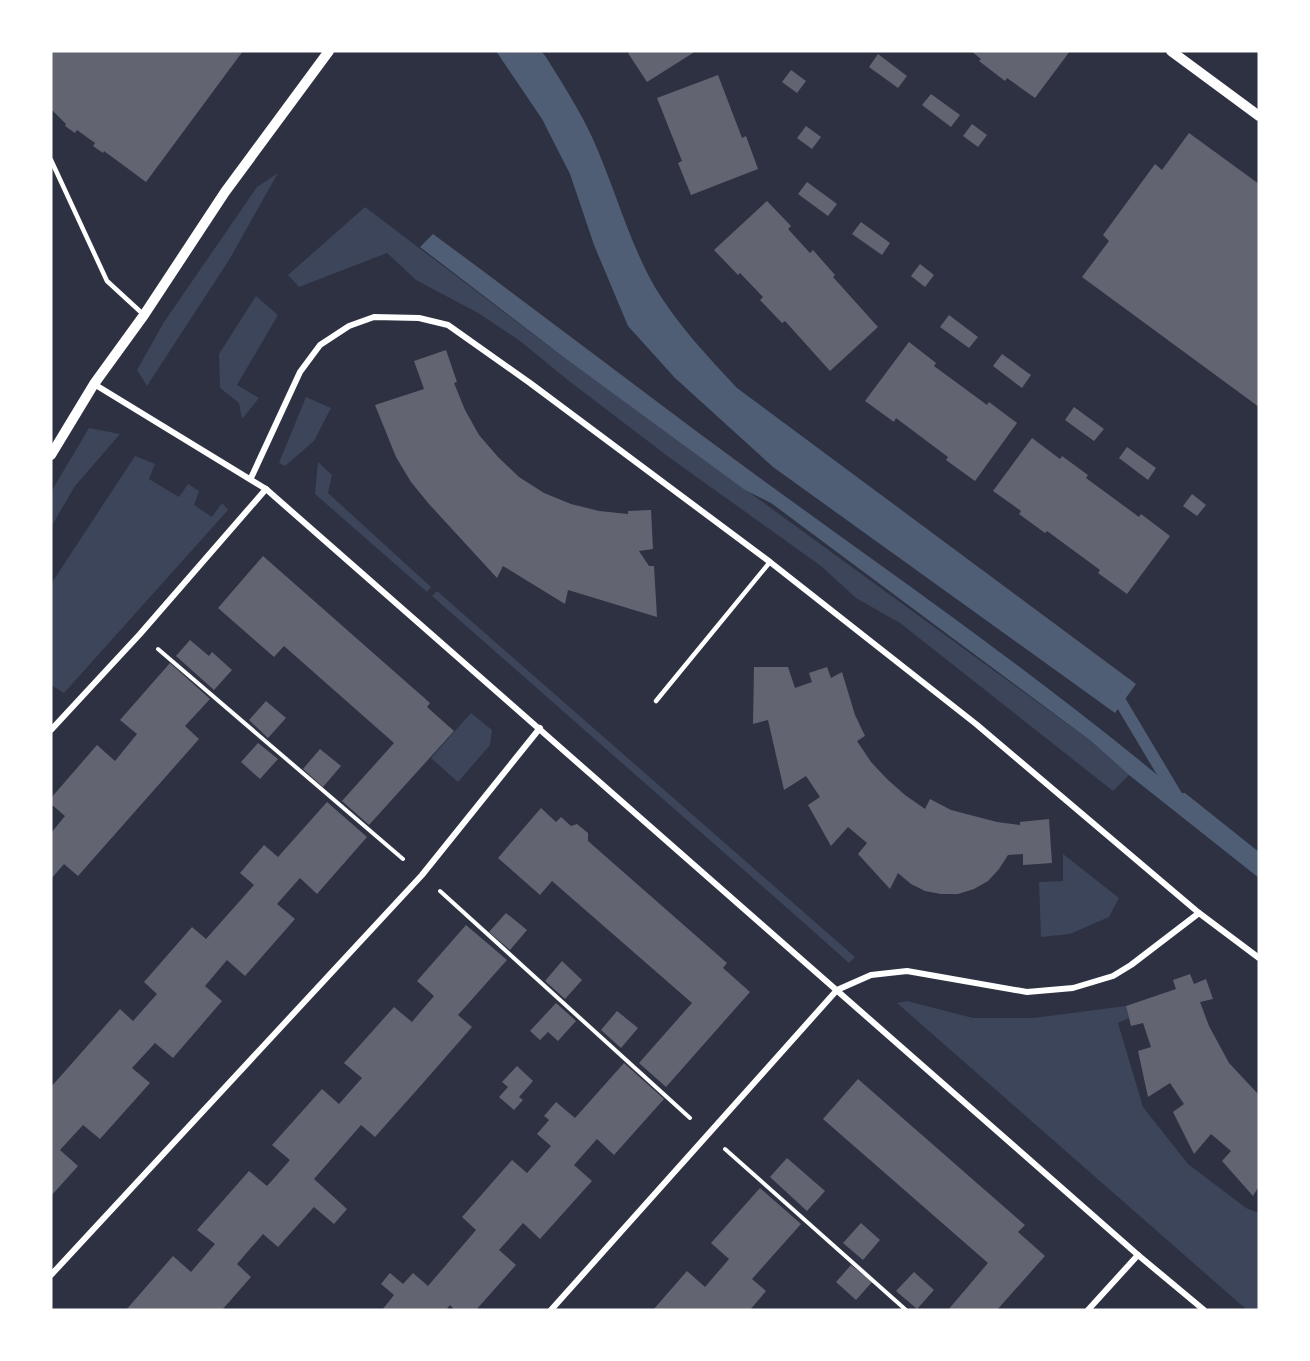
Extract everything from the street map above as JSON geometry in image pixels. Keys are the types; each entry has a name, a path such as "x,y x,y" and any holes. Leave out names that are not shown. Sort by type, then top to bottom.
{"street":[{"path":"51,455 94,384 144,315 225,192 329,51"},
{"path":"1172,51 1259,116"},
{"path":"251,478 300,372 320,345 349,326 374,317 419,318 448,325 540,390 770,562 976,724 1199,913 1259,958"},
{"path":"94,384 266,489 1138,1255 1204,1310"},
{"path":"51,730 140,634 266,489"},
{"path":"51,1275 422,875 540,728"},
{"path":"552,1310 837,990 871,975 907,971 1027,993 1073,988 1113,976 1199,913"},
{"path":"1088,1310 1138,1255"}],"lane":[{"path":"51,160 107,281 144,315"},
{"path":"656,701 770,562"}],"path":[{"path":"140,634 422,875 906,1310"}],"shaded area":[{"path":"496,51 541,51 546,57 592,137 646,271 665,302 704,353 737,388 1136,684 1115,713 773,467 675,378 628,326 594,245 570,174 542,119"},
{"path":"278,173 229,260 147,386 137,370 164,322 257,187"},
{"path":"365,207 566,359 1091,741 1129,775 1113,791 900,623 856,598 821,566 670,458 520,341 478,313 416,280 387,253 299,287 288,275"},
{"path":"433,234 738,462 1033,677 1179,793 1185,793 1259,852 1259,878 1129,775 1091,741 771,503 745,490 566,359 420,247"},
{"path":"256,296 278,315 237,385 259,398 242,419 239,403 220,388 219,354"},
{"path":"306,397 331,408 314,441 285,466 279,463"},
{"path":"89,428 120,434 75,486 51,527 51,492"},
{"path":"135,456 155,464 149,479 179,497 188,484 199,491 194,505 212,517 222,503 228,510 64,693 51,685 51,584"},
{"path":"318,462 332,475 328,493 431,587 427,592 315,494"},
{"path":"437,591 855,957 849,963 432,596"},
{"path":"471,713 492,730 490,745 458,782 431,758"},
{"path":"1063,854 1119,898 1109,917 1070,934 1041,937 1039,882 1063,881"},
{"path":"907,1001 973,1018 1033,1018 1126,1006 1129,1018 1118,1023 1143,1107 1188,1164 1246,1208 1259,1213 1259,1310 1247,1310 897,1003"}],"building":[{"path":"51,51 243,51 146,182 104,151 103,153 93,146 95,143 77,130 75,133 65,126 66,124 51,109"},
{"path":"632,51 696,51 647,82 628,53"},
{"path":"971,51 1070,51 1035,98 1007,78 1005,81 979,61 981,59"},
{"path":"878,54 907,76 898,88 869,67"},
{"path":"791,70 806,81 797,93 782,82"},
{"path":"718,75 742,138 746,136 758,169 691,195 678,163 682,161 657,98"},
{"path":"931,94 960,115 951,127 922,105"},
{"path":"972,124 987,135 978,147 963,136"},
{"path":"806,126 821,137 812,149 797,138"},
{"path":"1189,133 1259,184 1259,407 1082,277 1109,241 1103,235 1155,164 1162,170"},
{"path":"807,182 837,204 828,216 798,194"},
{"path":"767,201 791,226 788,229 810,253 813,250 835,275 833,277 878,327 830,371 785,321 782,323 760,300 763,297 740,273 738,275 714,250"},
{"path":"861,222 890,243 882,255 852,234"},
{"path":"920,264 934,275 925,287 911,276"},
{"path":"949,315 978,337 969,348 940,327"},
{"path":"909,342 936,363 934,366 987,405 989,402 1017,423 975,481 946,460 948,457 896,418 894,422 865,401"},
{"path":"446,350 457,382 454,383 479,435 519,477 544,493 571,504 599,511 628,514 628,511 651,510 653,549 639,551 649,566 654,566 657,617 568,590 565,604 503,566 497,578 411,482 396,457 375,405 424,389 414,361"},
{"path":"1002,354 1031,375 1022,388 993,366"},
{"path":"1074,407 1104,429 1094,441 1065,420"},
{"path":"1032,438 1060,459 1062,456 1088,475 1086,478 1139,517 1141,514 1170,536 1127,594 1098,573 1100,570 1047,531 1045,533 1019,514 1021,511 993,491"},
{"path":"1127,447 1156,468 1148,480 1119,458"},
{"path":"1192,494 1206,505 1197,516 1183,506"},
{"path":"263,556 430,703 427,707 454,731 369,825 342,801 394,743 284,646 274,657 218,608"},
{"path":"190,640 209,656 212,652 232,670 214,690 176,656"},
{"path":"170,663 210,699 185,726 199,739 78,876 64,864 51,879 51,833 65,816 51,804 51,798 97,745 115,761 137,734 120,720"},
{"path":"754,667 788,667 795,688 812,682 809,673 827,667 831,678 842,672 855,715 865,736 857,741 871,762 887,779 925,809 930,799 951,810 997,822 1020,825 1020,822 1049,819 1052,863 1023,865 1023,854 1008,855 988,881 958,894 925,891 911,884 898,873 890,889 858,854 867,843 848,827 831,846 808,805 820,797 806,776 784,790 768,720 753,724"},
{"path":"266,701 286,718 268,738 249,720"},
{"path":"258,743 278,759 260,779 241,762"},
{"path":"320,749 341,766 323,787 303,769"},
{"path":"327,802 367,837 317,894 300,878 277,904 295,919 245,976 227,960 205,986 222,1001 173,1058 155,1043 132,1068 150,1083 100,1139 83,1125 60,1150 78,1166 51,1196 51,1087 120,1009 133,1021 157,994 144,982 192,927 206,939 254,885 240,873 264,845 278,857"},
{"path":"541,808 556,822 561,817 571,826 577,824 588,833 588,841 727,963 723,968 750,992 666,1087 639,1063 692,1003 552,881 540,895 498,858"},
{"path":"506,913 527,930 510,950 489,932"},
{"path":"466,925 507,960 458,1015 472,1027 423,1083 375,1137 361,1125 314,1179 347,1209 334,1224 314,1207 278,1247 263,1234 237,1264 251,1277 222,1310 126,1310 173,1256 191,1272 215,1244 197,1230 249,1171 267,1186 276,1176 290,1160 272,1145 322,1089 339,1104 362,1078 344,1063 394,1007 412,1022 434,996 417,981"},
{"path":"562,961 582,980 565,999 545,981"},
{"path":"1190,974 1194,984 1206,979 1213,999 1200,1002 1209,1026 1229,1063 1259,1095 1259,1186 1253,1196 1222,1161 1231,1151 1211,1134 1194,1154 1173,1112 1184,1104 1170,1083 1148,1097 1138,1051 1151,1047 1143,1023 1131,1026 1126,1006 1176,989 1173,980"},
{"path":"556,1003 576,1021 558,1041 548,1032 540,1040 530,1031"},
{"path":"617,1011 638,1028 621,1048 601,1030"},
{"path":"624,1063 664,1099 614,1155 597,1139 574,1165 592,1181 540,1239 523,1223 499,1250 516,1265 476,1310 455,1310 450,1305 446,1310 382,1310 394,1295 381,1284 390,1273 403,1284 413,1273 428,1286 476,1230 462,1217 512,1160 527,1173 551,1146 537,1134 549,1120 544,1116 556,1102 575,1118"},
{"path":"517,1066 533,1081 519,1097 523,1100 514,1110 499,1097 508,1087 502,1082"},
{"path":"858,1079 1025,1225 1018,1232 1045,1256 997,1310 948,1310 988,1263 823,1119"},
{"path":"787,1158 825,1191 807,1211 770,1177"},
{"path":"760,1188 801,1224 752,1279 766,1291 750,1310 653,1310 687,1271 705,1287 729,1259 711,1243"},
{"path":"861,1223 880,1240 863,1260 843,1243"},
{"path":"851,1265 872,1282 856,1300 836,1282"},
{"path":"914,1272 934,1290 917,1309 896,1291"}],"waterway":[{"path":"1114,691 1179,800"}]}
